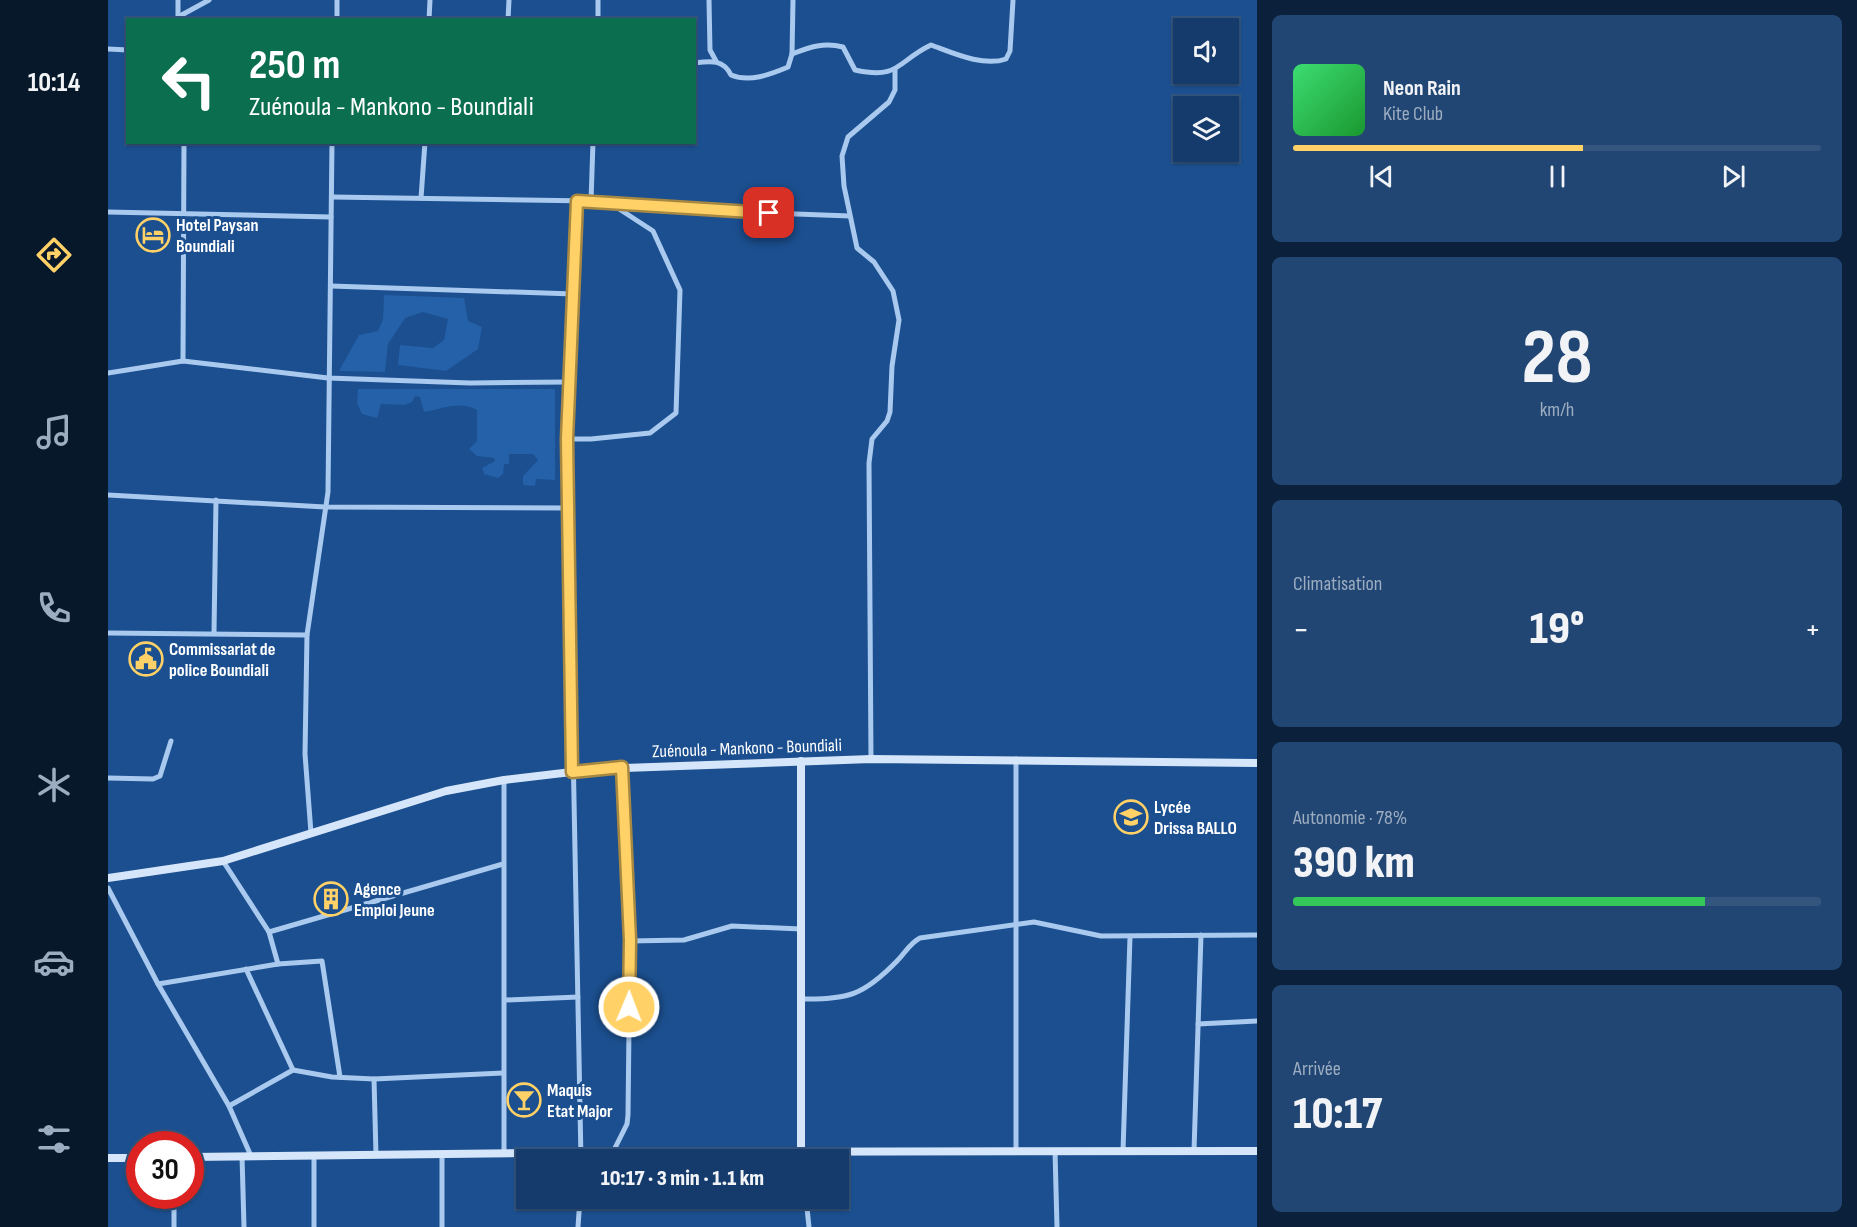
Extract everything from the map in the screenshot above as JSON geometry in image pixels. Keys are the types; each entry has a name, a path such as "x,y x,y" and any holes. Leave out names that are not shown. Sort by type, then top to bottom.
{"street":[{"path":"178,0 178,18"},
{"path":"178,18 208,0"},
{"path":"337,0 337,18"},
{"path":"429,18 430,0"},
{"path":"508,18 509,0"},
{"path":"598,0 598,18"},
{"path":"709,0 710,50 716,61"},
{"path":"696,63 716,61 726,66 731,75 738,78 757,77 788,67 792,54 793,0"},
{"path":"792,54 813,45 831,44 843,47 855,70 883,74 895,70 931,45 962,56 997,62 1006,59 1010,51 1013,0"},
{"path":"108,49 126,50"},
{"path":"870,759 869,463 872,439 881,430 890,412 892,366 899,320 893,291 874,262 857,248 844,186 843,146 848,136 889,102 895,90 895,70"},
{"path":"183,361 184,144"},
{"path":"311,833 305,754 308,635 328,492 332,144"},
{"path":"421,198 425,144"},
{"path":"591,201 593,144"},
{"path":"332,197 591,201 850,216"},
{"path":"577,201 567,439 581,1149"},
{"path":"567,439 650,433 676,413 680,290 653,231 609,203"},
{"path":"108,213 331,217"},
{"path":"331,286 574,294"},
{"path":"108,373 183,361 328,378 470,383 568,382"},
{"path":"108,495 325,507 570,508"},
{"path":"214,633 216,500"},
{"path":"108,633 308,635"},
{"path":"108,778 153,779 160,776 171,741"},
{"name":"Zuénoula - Mankono - Boundiali","path":"108,878 223,861 446,791 504,780 572,772 622,767 870,759 1257,763"},
{"path":"1016,759 1014,927 1016,1151"},
{"path":"801,761 801,1149"},
{"path":"614,1149 627,1124 628,1115 630,940 622,767"},
{"path":"504,780 506,1000 503,1073 504,1154"},
{"path":"223,861 269,932 278,964"},
{"path":"269,932 503,864"},
{"path":"108,888 158,984 229,1106 247,1156 244,1227"},
{"path":"801,999 829,1000 854,994 872,986 913,942 920,938 1014,927 1034,922 1083,934 1130,937 1257,935"},
{"path":"630,940 684,940 732,926 801,929"},
{"path":"1194,1151 1201,935"},
{"path":"1123,1151 1130,937"},
{"path":"158,984 278,964 322,961 340,1077"},
{"path":"246,969 293,1070"},
{"path":"506,1000 578,997"},
{"path":"1198,1024 1257,1021"},
{"path":"229,1106 293,1070 374,1079 503,1073"},
{"path":"374,1079 376,1155"},
{"path":"849,1155 1016,1151 1257,1151"},
{"path":"1055,1151 1057,1227"},
{"path":"442,1154 442,1227"},
{"path":"204,1157 516,1154"},
{"path":"314,1156 314,1227"},
{"path":"108,1158 126,1158"},
{"path":"174,1209 174,1227"},
{"path":"579,1227 580,1209"},
{"path":"807,1209 809,1227"}],"shaded area":[{"path":"384,295 464,298 468,321 482,327 478,349 446,371 398,365 400,345 433,348 444,340 448,319 423,312 405,318 388,344 385,372 339,371 359,335 378,331 383,319"},
{"path":"358,389 555,389 555,480 536,479 535,486 523,485 523,476 538,460 533,454 509,454 509,464 504,464 503,474 498,478 484,474 482,468 495,461 494,458 477,456 469,449 477,441 477,410 471,407 458,405 424,412 420,397 415,396 412,402 405,405 381,404 377,418 362,414 357,403"}],"place":[{"name":"Hotel Paysan Boundiali","path":"153,235"},
{"name":"Commissariat de police Boundiali","path":"146,659"},
{"name":"Lycée Drissa BALLO","path":"1131,817"},
{"name":"Agence Emploi Jeune","path":"331,899"},
{"name":"Maquis Etat Major","path":"524,1100"}],"route":[{"path":"629,1007 630,940 622,767 572,772 570,508 567,439 577,201 769,213"}]}
